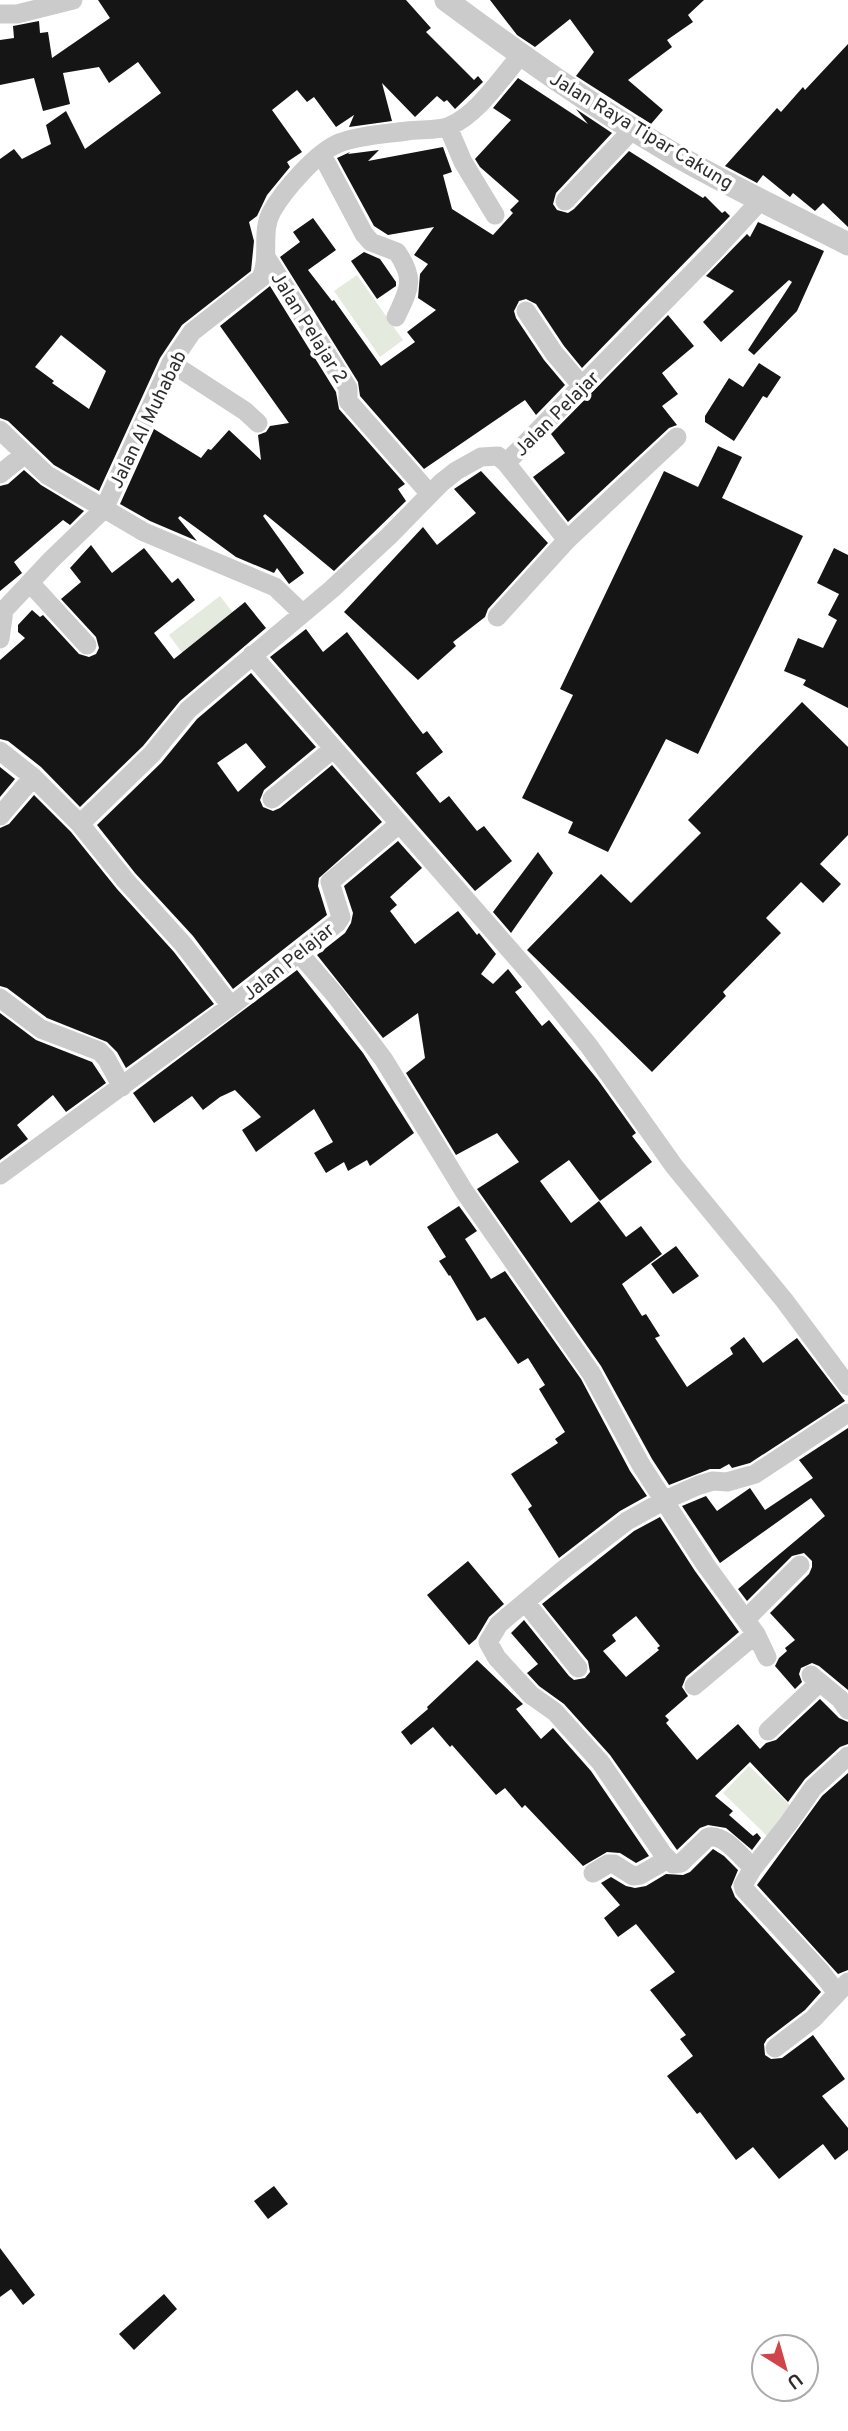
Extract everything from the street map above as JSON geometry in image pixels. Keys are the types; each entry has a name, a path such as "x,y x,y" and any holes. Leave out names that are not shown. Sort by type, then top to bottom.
{"street":[{"path":"0,14 17,14 73,0"},
{"name":"Jalan Raya Tipar Cakung","path":"446,0 581,97 673,153 760,201 845,237"},
{"name":"Jalan Al Muhabab","path":"0,639 4,610 104,509 171,363 191,332 261,278 266,257 265,226 281,197 322,155 341,143 448,127 484,99 521,55"},
{"path":"448,127 463,162 495,215"},
{"path":"565,201 633,129"},
{"path":"322,155 364,234 371,242 397,252 410,276 409,289 396,317"},
{"name":"Jalan Pelajar","path":"80,824 152,754 188,710 390,536 456,471 481,457 498,456 506,463 760,201"},
{"name":"Jalan Pelajar 2","path":"266,257 348,388 348,401 430,494"},
{"path":"526,311 554,353 582,386"},
{"path":"171,363 245,411 258,424"},
{"path":"0,430 47,475 144,532 275,587 303,613"},
{"path":"497,617 567,540 677,437"},
{"path":"0,474 25,454"},
{"path":"506,463 567,540"},
{"path":"31,584 87,645"},
{"path":"253,655 531,974 581,1036 674,1166 784,1300 848,1386"},
{"path":"272,799 332,748"},
{"path":"0,751 33,777 80,824 126,881 183,944 231,1006"},
{"path":"0,816 33,777"},
{"name":"Jalan Pelajar","path":"0,1175 231,1006 337,923 341,917 330,882 399,824"},
{"path":"299,953 336,996 384,1060 464,1191 591,1373 663,1501 751,1626 767,1657"},
{"path":"0,998 41,1029 99,1051 106,1058 121,1087"},
{"path":"753,1868 723,1840 714,1836 702,1842 681,1863 673,1864 668,1860 601,1763 555,1712 531,1695 492,1651 488,1642 499,1624 627,1521 699,1485 713,1481 727,1482 755,1474 848,1413"},
{"path":"694,1686 751,1626 800,1565"},
{"path":"526,1603 578,1668"},
{"path":"768,1731 815,1679 840,1699 848,1710"},
{"path":"775,2048 813,2019 843,1987 814,1964 743,1885 813,1787 848,1756"},
{"path":"593,1873 608,1864 614,1864 633,1876 640,1875 668,1860"}],"shaded area":[{"path":"357,275 403,340 380,357 334,291"},
{"path":"220,596 240,622 189,662 169,635"},
{"path":"749,1766 795,1810 769,1838 723,1793"}],"building":[{"path":"98,0 406,0 431,28 426,32 474,80 478,76 483,82 455,109 447,100 444,102 437,96 415,117 382,83 392,121 349,127 354,115 336,127 314,97 307,102 297,90 272,110 302,152 287,162 290,167 267,195 257,216 249,222 254,241 251,271 182,325 160,358 99,491 54,465 8,421 0,418 0,159 14,149 22,159 51,144 46,125 66,111 85,149 161,93 138,62 109,83 99,67 63,73 70,104 43,111 34,78 0,85 0,40 14,38 13,26 39,21 40,33 48,32 52,58 110,18","holes":["61,335 106,371 89,409 52,383 54,381 35,367"]},
{"path":"490,0 704,0 688,15 693,22 667,40 672,47 628,80 663,110 651,124 576,76 594,52 570,19 535,47 517,35"},
{"path":"848,44 848,227 823,203 815,211 793,193 790,197 763,175 757,183 725,166 777,108 781,112"},
{"path":"518,78 588,124 576,109 612,133 556,193 553,204 557,210 568,213 574,209 629,151 703,198 705,196 722,213 725,211 730,216 582,368 536,304 526,299 519,301 514,311 516,318 544,360 565,385 536,415 525,400 424,469 360,396 358,382 280,257 300,242 293,232 313,218 336,250 308,270 332,301 334,300 381,366 415,342 407,332 436,310 418,298 420,274 428,264 414,255 434,227 388,235 374,226 337,158 350,152 348,154 379,150 368,161 443,147 452,172 443,175 452,209 493,235 513,213 510,210 519,201 480,167 475,159 511,120 493,108"},
{"path":"758,222 824,251 797,311 754,355 748,350 792,282 789,280 721,342 703,322 734,291 706,276 747,234 750,237"},
{"path":"364,252 380,259 396,282 396,286 377,299 351,261"},
{"path":"270,286 336,392 339,409 405,484 398,489 406,501 334,571 265,514 263,516 304,573 289,584 277,568 274,573 236,557 180,516 178,518 197,541 150,521 120,504 154,429 201,458 229,430 261,460 258,435 266,432 270,426 289,423 220,326"},
{"path":"668,315 694,346 662,373 678,394 662,406 677,425 669,428 568,522 533,477 565,453 551,434"},
{"path":"759,363 781,377 767,398 763,396 734,441 705,422 705,416 729,378 743,387"},
{"path":"718,446 742,457 722,498 803,536 698,754 666,739 608,852 568,833 573,822 522,798 573,695 560,689 664,471 698,487"},
{"path":"24,470 41,485 84,511 70,525 63,520 14,562 22,573 0,591 0,486 8,484"},
{"path":"481,471 548,543 488,609 485,617 453,642 456,646 418,680 344,612 423,527 437,545 476,513 454,489"},
{"path":"91,545 112,573 144,548 172,583 178,578 195,600 154,633 174,659 245,602 266,628 180,701 143,746 80,807 41,767 8,741 0,739 0,660 25,638 18,632 18,625 32,610 40,617 43,615 79,654 89,657 96,654 99,648 96,637 61,599 81,582 70,568"},
{"path":"834,548 848,555 848,708 803,685 806,680 784,671 798,638 823,648 837,620 828,615 839,594 817,583"},
{"path":"306,629 323,652 347,632 423,734 427,731 443,752 416,773 440,803 449,796 477,831 484,826 512,861 475,891 270,657"},
{"path":"251,673 316,747 264,790 260,800 263,807 273,811 280,808 332,765 382,822 319,878 318,886 327,915 233,989 193,936 135,873 97,825 161,763 197,719","holes":["246,743 266,767 238,792 217,763"]},
{"path":"802,702 848,747 848,835 820,864 841,884 823,903 801,882 766,918 781,933 723,992 726,996 652,1072 527,950 601,874 631,903 701,833 688,820"},
{"path":"0,767 15,779 0,797"},
{"path":"34,795 71,832 117,889 174,952 214,1004 126,1068 117,1052 107,1042 47,1018 7,988 0,986 0,828 9,824"},
{"path":"398,841 422,868 390,897 397,905 390,911 415,944 458,911 496,954 481,974 493,984 508,969 522,987 515,992 542,1026 549,1020 598,1080 636,1133 632,1136 652,1162 600,1201 569,1160 540,1181 571,1223 599,1201 626,1237 641,1226 662,1254 622,1284 642,1316 646,1314 660,1336 655,1338 687,1387 733,1354 730,1348 744,1337 763,1363 797,1338 845,1401 750,1463 732,1468 729,1464 720,1469 710,1469 669,1485 601,1366 477,1189 519,1162 497,1133 456,1155 406,1073 425,1058 418,1013 383,1038 317,955 345,933 351,923 353,913 344,886"},
{"path":"538,852 553,873 511,933 493,912"},
{"path":"297,970 363,1053 414,1133 370,1166 367,1160 348,1171 344,1162 326,1173 314,1153 333,1142 314,1109 256,1152 242,1130 261,1117 235,1090 203,1110 192,1096 154,1123 133,1093"},
{"path":"0,1013 36,1040 92,1062 106,1083 66,1112 53,1095 17,1125 28,1139 0,1160"},
{"path":"459,1206 477,1231 465,1239 491,1279 505,1271 581,1379 630,1471 647,1496 620,1511 559,1558 528,1509 532,1506 511,1474 558,1443 555,1439 565,1432 539,1389 545,1385 528,1358 518,1364 485,1317 477,1321 439,1261 446,1257 427,1227"},
{"path":"676,1246 699,1276 673,1294 651,1264"},
{"path":"848,1428 848,1690 812,1663 801,1668 799,1674 802,1682 795,1689 775,1666 787,1651 785,1648 795,1640 770,1613 809,1574 812,1561 804,1553 792,1556 747,1601 738,1589 825,1516 811,1498 720,1563 682,1506 706,1496 717,1511 750,1488 765,1510 813,1478 799,1460"},
{"path":"660,1517 739,1632 686,1677 682,1687 688,1696 665,1716 669,1720 666,1723 697,1760 738,1724 760,1749 766,1743 776,1740 820,1699 839,1718 848,1722 848,1744 840,1747 805,1779 788,1802 750,1762 715,1796 733,1811 729,1815 753,1836 757,1833 761,1838 752,1850 726,1828 708,1825 700,1828 677,1850 610,1755 564,1704 539,1686 527,1673 538,1664 511,1633 524,1620 569,1676 574,1680 585,1678 590,1672 588,1661 542,1604 634,1531","holes":["636,1616 660,1646 657,1648 659,1650 626,1677 603,1651 616,1641 612,1635"]},
{"path":"468,1561 504,1604 489,1617 476,1639 469,1645 427,1595"},
{"path":"477,1660 523,1704 516,1709 541,1739 553,1728 591,1771 649,1856 636,1863 620,1853 607,1852 583,1866 525,1805 522,1808 505,1788 496,1795 433,1727 411,1745 401,1732"},
{"path":"848,1773 848,1970 838,1974 757,1885 822,1796"},
{"path":"713,1849 738,1870 731,1887 735,1897 821,1992 805,2010 767,2039 764,2044 765,2055 771,2059 782,2058 813,2035 845,2079 822,2096 848,2128 848,2150 835,2160 823,2144 779,2179 753,2147 736,2160 700,2112 697,2114 667,2076 693,2056 680,2039 686,2035 650,1990 675,1972 636,1924 618,1937 604,1918 620,1905 601,1883 611,1877 635,1888 646,1886 666,1874 683,1875 690,1872"},
{"path":"274,2186 288,2204 268,2219 254,2201"},
{"path":"0,2248 35,2295 23,2305 11,2289 0,2297"},
{"path":"164,2294 177,2309 134,2350 119,2334"}]}
